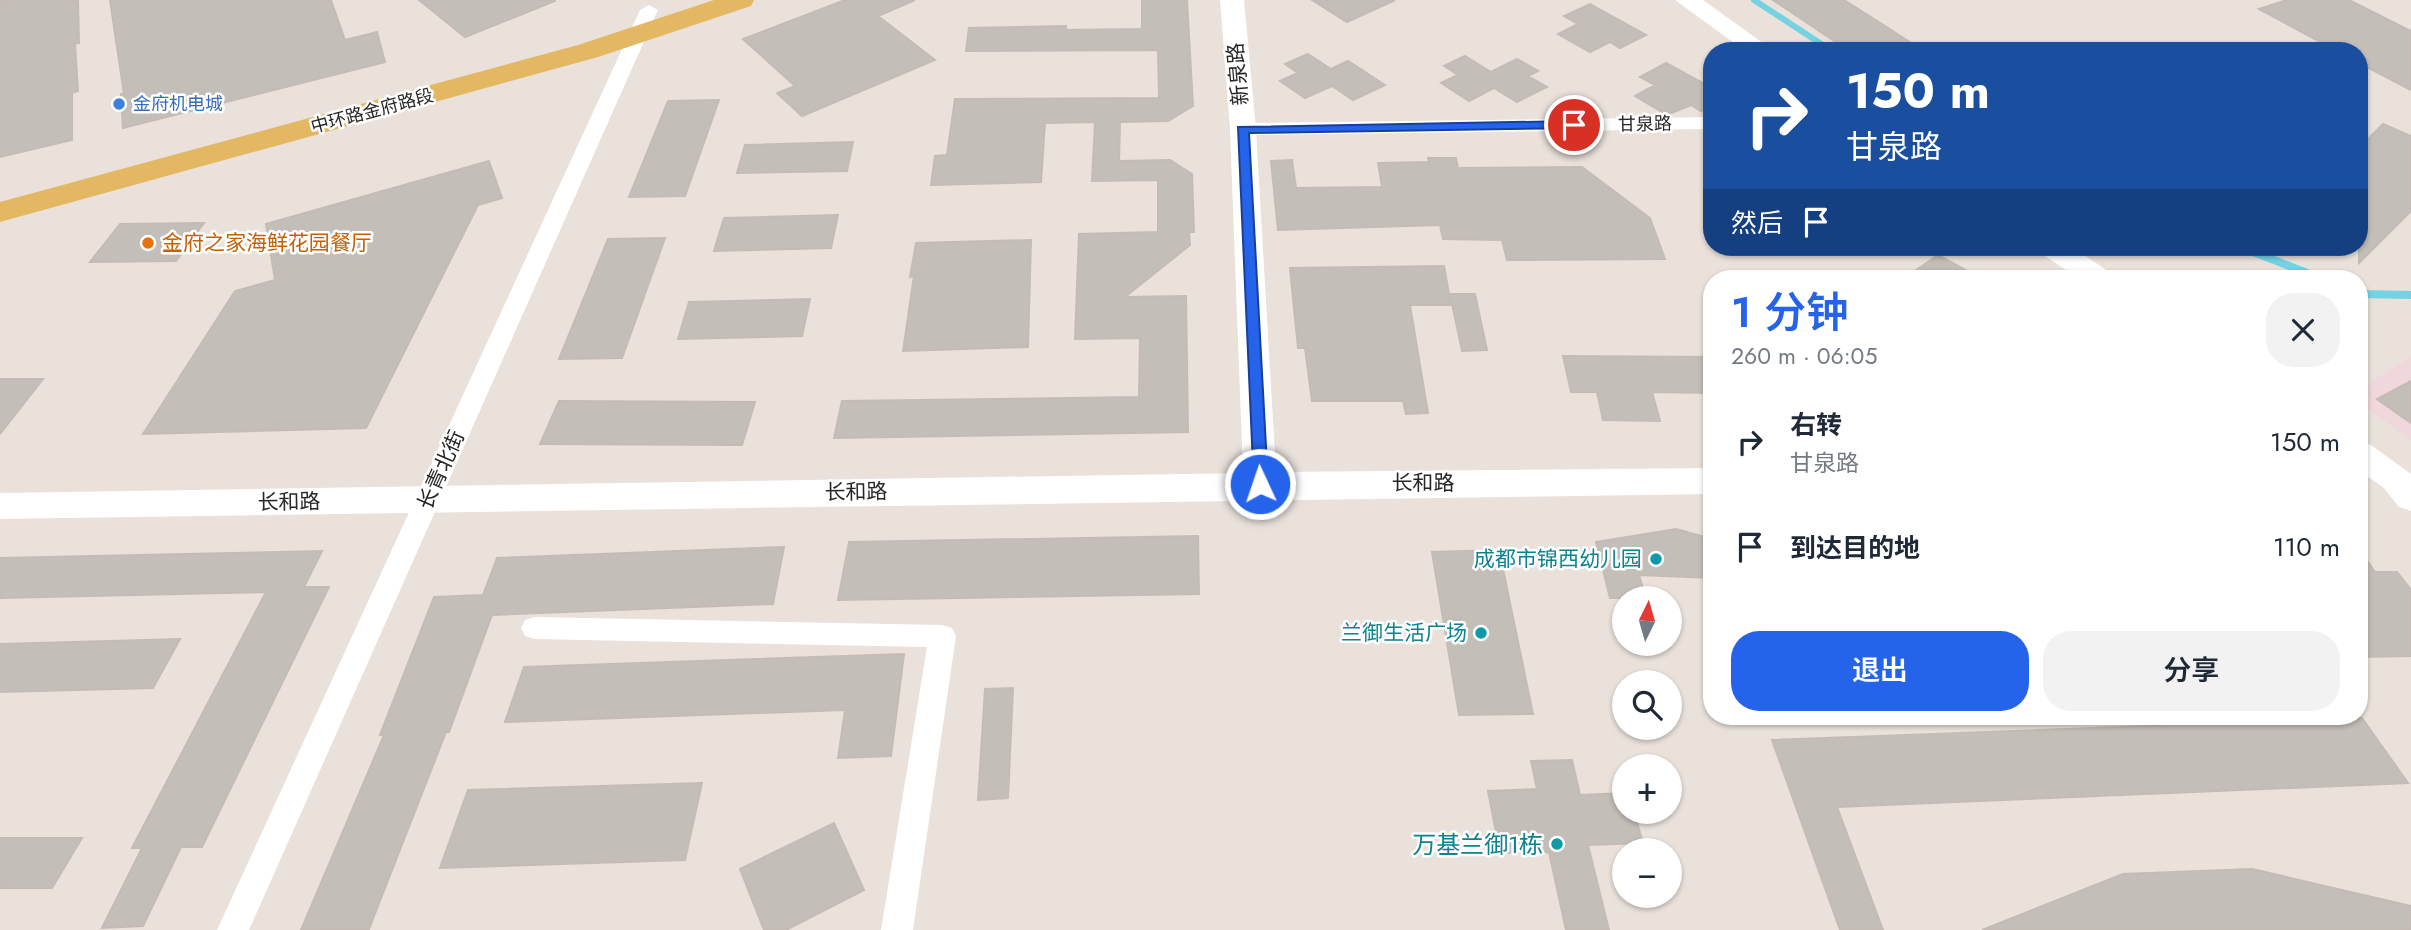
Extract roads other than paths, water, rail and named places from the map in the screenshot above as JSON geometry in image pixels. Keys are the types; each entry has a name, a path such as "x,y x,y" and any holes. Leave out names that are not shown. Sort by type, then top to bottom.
{"main road":[{"name":"中环路金府路段","path":"0,212 588,51 678,0"},
{"name":"中环路金府路段","path":"0,186 576,34 741,0"}],"street":[{"name":"新泉路","path":"1232,0 1243,129 1260,484"},
{"path":"1687,0 1749,42"},
{"name":"长青北街","path":"233,930 643,22"},
{"name":"甘泉路","path":"1243,129 1703,123"},
{"path":"2065,256 2086,270"},
{"path":"2368,460 2406,485"},
{"path":"2368,479 2406,485"},
{"name":"长和路","path":"0,506 428,501 1260,484 1703,481"},
{"path":"535,628 942,636 897,930"}],"waterway":[{"path":"1754,0 1818,42"},
{"path":"2264,256 2299,270"},
{"path":"2368,294 2411,295"}],"place":[{"name":"金府机电城","path":"119,104"},
{"name":"金府之家海鲜花园餐厅","path":"148,243"},
{"name":"成都市锦西幼儿园","path":"1656,559"},
{"name":"兰御生活广场","path":"1481,633"},
{"name":"万基兰御1栋","path":"1557,844"}]}
